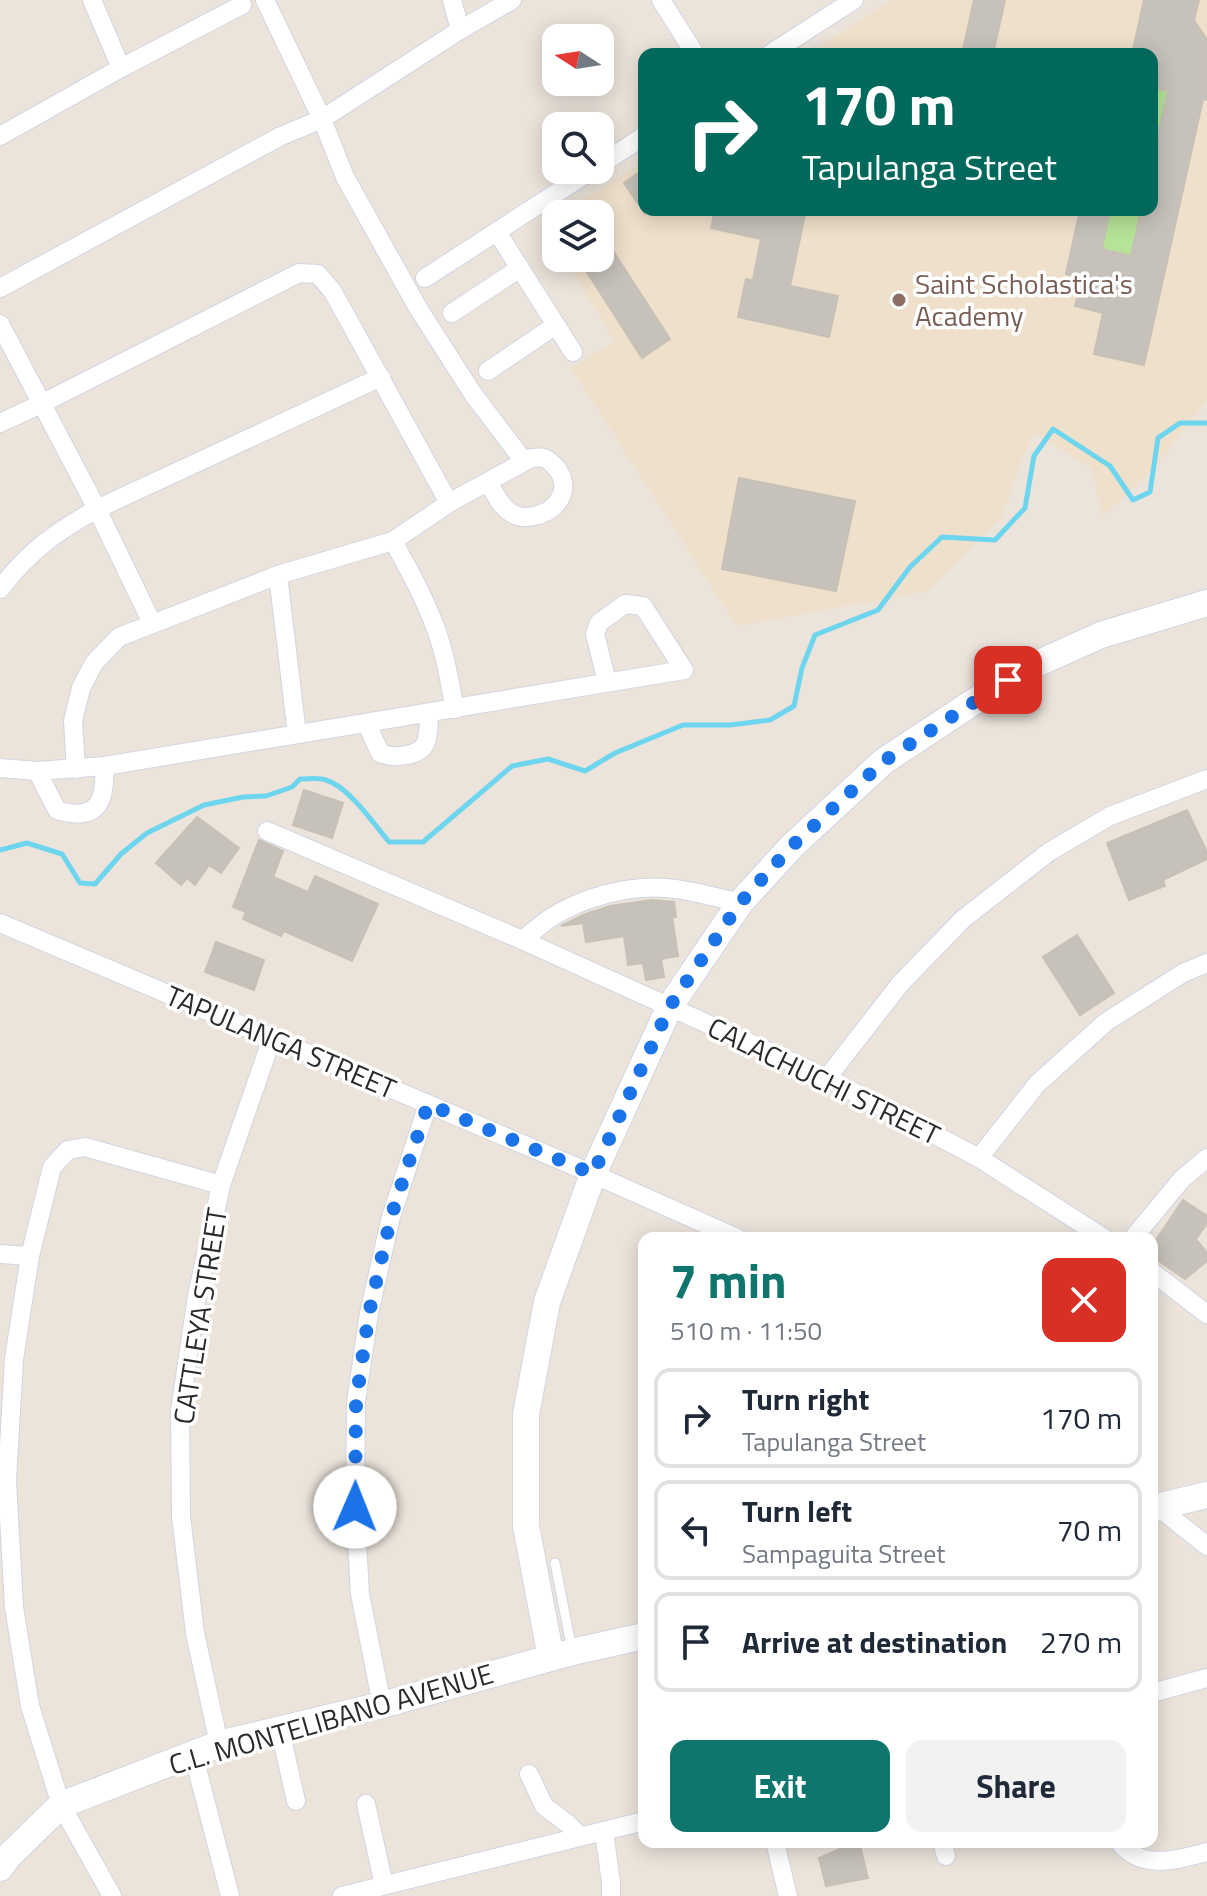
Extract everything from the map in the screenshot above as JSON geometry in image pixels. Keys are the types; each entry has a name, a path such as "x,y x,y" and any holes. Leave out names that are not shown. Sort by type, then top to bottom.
{"street":[{"path":"92,0 121,68"},
{"path":"265,0 322,119 345,177 418,308 473,394 523,460"},
{"path":"452,0 460,30"},
{"path":"0,288 281,136 322,119 512,0"},
{"path":"661,0 691,48"},
{"path":"779,48 854,0"},
{"path":"0,136 245,2"},
{"path":"614,156 638,140"},
{"path":"425,278 571,184"},
{"path":"497,232 573,352"},
{"path":"452,313 520,268"},
{"path":"0,423 299,273 318,274 333,292 449,503"},
{"path":"0,324 97,509 152,623"},
{"path":"488,371 556,325"},
{"path":"0,589 38,547 62,528 381,377"},
{"path":"76,769 73,721 81,688 94,663 119,637 278,575 393,541 449,503 523,460 545,459 557,468 564,482 562,496 554,507 542,515 526,518 511,513 488,482"},
{"path":"393,541 417,584 435,626 455,709"},
{"path":"278,575 297,734"},
{"path":"561,1655 526,1526 526,1414 547,1302 593,1174 670,1006 740,903 792,846 884,761 1032,666 1101,635 1207,603"},
{"path":"0,768 37,771 105,766 684,670 643,606 625,604 599,623 595,634 607,682"},
{"path":"367,724 380,753 393,758 424,748 428,737 429,713"},
{"path":"37,771 57,810 72,815 90,812 101,800 105,766"},
{"path":"827,1078 900,984 963,919 1049,852 1110,816 1207,779"},
{"name":"CALACHUCHI STREET","path":"267,831 522,940 827,1078 979,1158 1095,1232"},
{"path":"522,940 553,917 587,900 624,890 663,888 740,903"},
{"name":"TAPULANGA STREET","path":"0,923 724,1232"},
{"path":"979,1158 1037,1084 1106,1022 1183,973 1207,963"},
{"name":"CATTLEYA STREET","path":"219,1744 195,1633 181,1516 180,1411 197,1296 221,1185 272,1038"},
{"path":"382,1705 360,1594 355,1507 356,1402 369,1313 391,1217 428,1104"},
{"path":"112,1896 61,1805 30,1706 7,1607 7,1481 14,1359 30,1256 52,1167 68,1150 85,1147 221,1185"},
{"path":"1138,1232 1182,1179 1207,1158"},
{"path":"0,1254 30,1256"},
{"path":"1158,1277 1207,1314"},
{"path":"1158,1505 1207,1495"},
{"path":"1158,1509 1207,1546"},
{"name":"C.L. MONTELIBANO AVENUE","path":"5,1862 61,1805 193,1753 638,1637"},
{"path":"1158,1691 1207,1678"},
{"path":"280,1730 296,1801"},
{"path":"193,1753 230,1896"},
{"path":"529,1774 544,1806 580,1836"},
{"path":"366,1804 384,1885"},
{"path":"342,1896 638,1822"},
{"path":"604,1831 611,1896"},
{"path":"776,1848 788,1896"},
{"path":"1123,1848 1149,1861 1165,1863 1207,1852"}],"lane":[{"path":"555,1563 561,1655"}],"shaded area":[{"name":"Saint Scholastica's Academy","path":"891,0 1207,0 1207,401 1156,466 1102,517 1091,467 1034,434 1001,519 928,591 737,626 571,368 615,342 573,272 614,272 614,200 584,200 608,184 614,184 614,180 638,165 638,216 1158,216 1158,48 817,48"}],"green space":[{"path":"1158,88 1168,91 1158,135"},
{"path":"1110,216 1140,216 1131,256 1102,249"}],"building":[{"path":"974,0 1005,0 994,48 963,48"},
{"path":"1144,0 1199,0 1194,20 1207,40 1207,100 1203,99 1144,365 1094,354 1103,313 1075,306 1082,278 1066,274 1079,216 1109,216 1102,249 1131,256 1140,216 1158,216 1158,135 1168,91 1158,88 1158,48 1133,48"},
{"path":"638,173 638,203 624,183"},
{"path":"714,216 805,216 790,286 838,296 829,337 738,317 746,279 753,280 761,239 711,228"},
{"path":"614,253 670,339 642,358 587,272 614,272"},
{"path":"739,478 855,501 836,591 722,569"},
{"path":"304,790 343,803 332,838 293,825"},
{"path":"1187,810 1207,852 1207,859 1163,880 1165,886 1129,900 1107,843"},
{"path":"197,817 239,848 221,873 209,865 195,885 187,878 181,885 156,863"},
{"path":"259,840 283,851 273,877 308,892 315,876 378,904 352,961 284,931 281,936 243,919 246,912 233,907"},
{"path":"652,900 674,902 676,917 672,917 678,956 661,959 664,977 646,980 643,963 628,965 624,936 586,942 583,923 561,926 610,906"},
{"path":"1077,935 1114,993 1080,1015 1043,957"},
{"path":"216,942 264,960 254,990 205,972"},
{"path":"1183,1200 1207,1216 1207,1223 1196,1239 1207,1253 1207,1261 1185,1279 1158,1260 1158,1237"},
{"path":"860,1848 868,1878 826,1886 819,1858 840,1849"}],"waterway":[{"path":"0,850 27,843 62,854 80,883 95,884 121,854 147,833 204,805 266,796 292,787 300,779 313,778 326,780 343,790 389,842 423,842 512,766 548,759 585,771 615,753 683,725 730,725 770,720 794,706 802,668 815,635 878,610 910,567 942,537 995,540 1025,508 1034,456 1053,429 1110,466 1133,500 1150,492 1158,438 1180,423 1207,423"}],"place":[{"name":"Saint Scholastica's Academy","path":"899,300"}],"route":[{"path":"355,1507 356,1402 369,1313 391,1217 428,1104 593,1174 670,1006 740,903 792,846 884,761 1008,680"}]}
